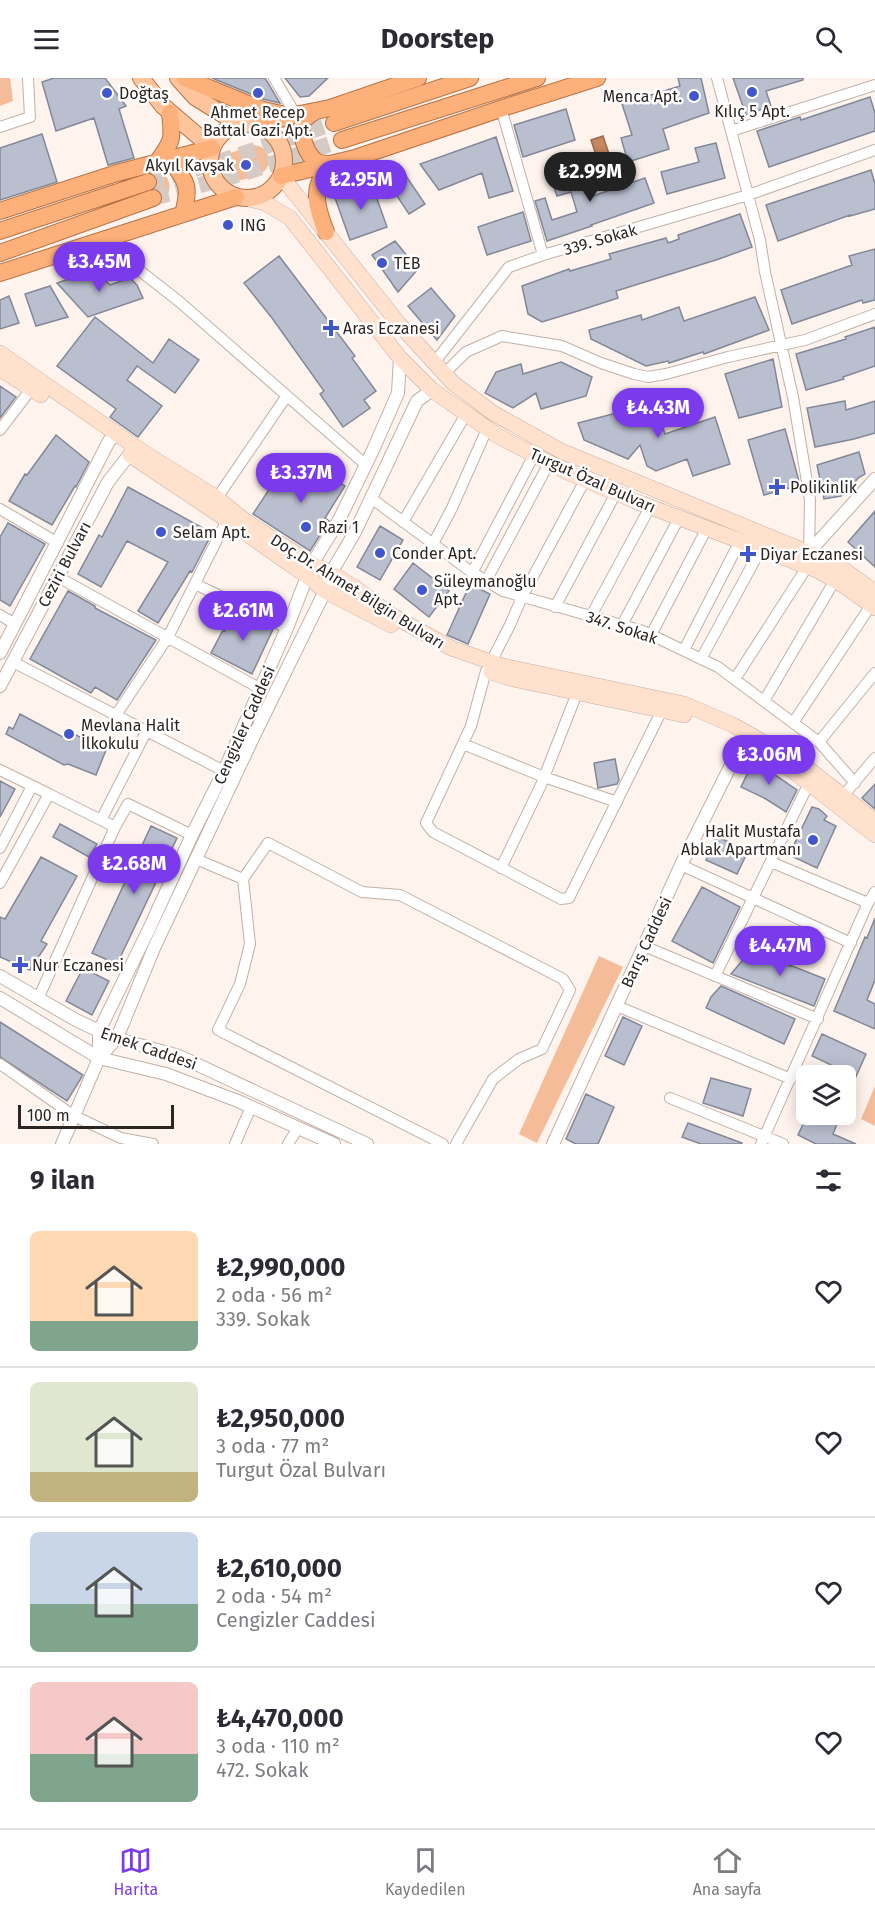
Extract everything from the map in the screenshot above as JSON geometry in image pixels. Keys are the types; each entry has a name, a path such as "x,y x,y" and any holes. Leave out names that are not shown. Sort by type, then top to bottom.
{"highway":[{"path":"185,78 260,109 293,116"},
{"path":"334,123 470,78"},
{"path":"342,140 537,78"},
{"path":"281,176 333,164 597,78"},
{"path":"259,126 314,112 413,79"},
{"path":"314,112 302,124 303,141 311,156 318,163 333,164"},
{"path":"158,161 170,145 172,131 170,113"},
{"path":"0,211 158,161 212,148"},
{"path":"158,161 172,162 187,183 183,214"},
{"path":"326,232 318,208 317,193 320,179 333,164"},
{"path":"0,231 151,190 0,253"},
{"path":"0,273 183,214 243,198"}],"main road":[{"path":"141,78 170,113 212,148"},
{"path":"178,78 195,97 240,125"},
{"path":"249,124 259,126 274,135 282,150 284,167 281,176 269,191 261,196 243,198 219,187 213,178 209,158 218,137 228,129 249,124"},
{"name":"Turgut Özal Bulvarı","path":"281,176 399,324 439,369 453,383 493,413 561,451 808,560 835,580 874,602"},
{"name":"Turgut Özal Bulvarı","path":"243,198 265,203 290,218 400,358 432,390 487,429 549,463 650,507 762,549 836,564 874,602"},
{"name":"Doç.Dr. Ahmet Bilgin Bulvarı","path":"0,353 227,520 309,570 331,573 388,613 513,679 680,714 724,730 793,771 875,835"},
{"name":"Doç.Dr. Ahmet Bilgin Bulvarı","path":"0,369 113,437"},
{"name":"Doç.Dr. Ahmet Bilgin Bulvarı","path":"133,452 217,498 309,570 325,591 463,662 503,666 684,704 733,724 802,764 875,821"}],"street":[{"path":"0,127 30,117 28,78"},
{"path":"274,78 293,116"},
{"path":"717,78 760,240 780,345 793,397 810,500 808,560"},
{"path":"731,131 874,88"},
{"path":"501,108 543,255"},
{"name":"339. Sokak","path":"439,369 509,267 748,195 875,150"},
{"path":"104,239 111,248 181,303 366,465"},
{"path":"439,369 466,352 502,336 562,346 601,363 648,377 805,340 875,314"},
{"name":"Cengizler Caddesi","path":"99,1058 99,1031 224,771 287,628 309,570 339,519 398,393 400,358"},
{"path":"0,430 32,388"},
{"name":"Cengizler Caddesi","path":"62,1144 99,1058 117,1038 154,948 325,591 331,573 372,498 417,400 432,390"},
{"path":"217,498 286,397"},
{"path":"403,522 466,414"},
{"path":"433,544 452,508 487,429"},
{"name":"Ceziri Bulvarı","path":"0,653 113,437"},
{"name":"Ceziri Bulvarı","path":"0,686 108,482 133,452"},
{"path":"472,573 534,455"},
{"path":"486,581 549,463"},
{"path":"735,679 808,560 875,479"},
{"path":"585,480 522,597 489,666 471,726 426,823 433,832 501,868 561,899 569,898 662,710"},
{"path":"555,607 616,493"},
{"name":"347. Sokak","path":"372,498 472,573 503,591 651,634 718,667 819,742 855,783"},
{"path":"591,616 650,507"},
{"path":"2,514 58,543"},
{"path":"622,625 679,518"},
{"path":"116,714 168,637 227,520"},
{"path":"651,634 707,528"},
{"path":"684,650 740,541"},
{"path":"701,659 762,549"},
{"path":"58,577 261,689"},
{"path":"764,701 835,580"},
{"path":"195,584 287,628"},
{"path":"794,723 874,602"},
{"path":"0,615 15,624"},
{"path":"13,662 224,771"},
{"path":"819,742 875,674"},
{"path":"501,868 544,777 577,693"},
{"path":"101,820 147,730"},
{"name":"Barış Caddesi","path":"554,1144 681,865 743,741"},
{"path":"463,744 544,777 617,802"},
{"path":"843,796 875,758"},
{"path":"0,770 115,827"},
{"path":"715,976 809,783"},
{"path":"0,848 32,786"},
{"path":"0,883 49,794"},
{"path":"38,999 115,827 128,804 192,835"},
{"path":"443,1144 218,1030 240,984 250,944 243,879 268,843 362,892 400,895 563,979 570,990 542,1049 519,1059 493,1079 456,1144"},
{"path":"196,859 243,879"},
{"path":"771,862 868,903"},
{"path":"681,865 851,943"},
{"path":"763,1140 868,903 875,892"},
{"path":"644,946 818,1019"},
{"name":"Emek Caddesi","path":"0,976 99,1031 179,1056 367,1144"},
{"name":"Emek Caddesi","path":"0,998 99,1058 166,1074 251,1107 334,1144"},
{"path":"617,1006 791,1078"},
{"path":"0,1064 74,1116 119,1141 153,1144"},
{"path":"670,1098 763,1140 783,1144"},
{"path":"235,1144 251,1107"},
{"path":"288,1144 298,1128"}],"shaded area":[{"path":"0,78 10,78 13,101 0,106"},
{"path":"603,136 614,169 602,173 591,140"},
{"path":"254,145 263,148 267,154 269,161 267,168 243,180 228,178 224,171 225,158 230,153"},
{"path":"144,170 158,172 167,178 169,188 165,202 156,205"},
{"path":"599,956 623,967 537,1143 519,1134"},
{"path":"875,1086 875,1126 861,1119"}],"building":[{"path":"54,78 105,78 126,106 119,109 134,158 108,165 94,118 56,131 42,82"},
{"name":"Ahmet Recep Battal Gazi Apt.","path":"212,78 265,78 280,103 263,99"},
{"path":"285,78 328,78 309,96 300,97"},
{"path":"678,78 701,78 709,113 663,129 669,149 628,162 621,138 632,135 622,104 680,86"},
{"name":"Kılıç 5 Apt.","path":"733,78 803,78 803,80 766,91 771,106 746,115"},
{"path":"870,97 875,113 875,131 769,167 757,131 800,117 801,120"},
{"path":"566,109 575,140 523,157 514,125"},
{"path":"42,134 57,182 0,200 0,148"},
{"path":"496,137 513,191 489,198 482,173 439,190 420,164"},
{"path":"716,143 725,178 667,194 661,172 699,162 695,148"},
{"path":"579,163 590,197 645,178 654,203 547,241 535,201 545,198 552,220 577,212 571,192 557,196 549,173"},
{"path":"871,170 875,184 875,209 850,215 778,241 766,205"},
{"path":"396,173 404,173 425,204 409,214 387,181"},
{"path":"371,182 387,227 350,240 334,195"},
{"path":"523,212 531,241 487,255 478,227"},
{"path":"740,214 752,247 616,291 618,298 542,322 528,314 522,286 569,269 570,271 611,259 609,254 666,238 668,243 679,239 678,235"},
{"path":"395,241 418,269 398,292 372,255"},
{"path":"875,249 875,300 863,303 862,300 792,324 781,290 852,265 849,256"},
{"path":"279,256 355,356 352,358 376,391 364,400 370,408 343,427 320,394 324,391 244,283"},
{"path":"94,270 110,285 130,278 137,285 143,298 88,317 57,283"},
{"path":"50,286 68,317 36,326 25,294"},
{"path":"431,288 455,316 437,340 408,306"},
{"path":"9,296 19,323 0,329 0,300"},
{"path":"755,297 769,330 704,354 703,352 669,363 668,361 646,366 591,339 589,330 641,315 642,320 679,307 684,321"},
{"path":"95,317 153,363 169,339 199,360 175,393 137,366 127,380 162,406 138,437 110,417 116,409 57,366"},
{"path":"875,327 875,366 843,377 844,379 806,390 796,354 846,339 845,337"},
{"path":"773,359 782,407 739,418 725,374"},
{"path":"561,362 592,377 586,396 541,409 536,393 513,408 485,393 496,372 521,364 523,374"},
{"path":"0,386 16,397 0,418"},
{"path":"653,399 665,434 715,417 730,464 693,476 687,459 656,471 647,466 640,445 628,459 584,440 578,423 628,410"},
{"path":"845,401 846,410 875,401 875,433 815,447 807,408"},
{"path":"785,429 800,485 764,495 748,440"},
{"path":"56,435 89,462 52,525 9,501 25,474 27,475"},
{"path":"859,452 865,474 841,496 824,499 817,465"},
{"path":"300,458 345,486 325,518 329,521 310,551 253,514 272,485 279,490"},
{"path":"128,487 212,533 192,572 190,571 158,623 138,611 168,562 127,541 101,587 78,574 99,535 102,537"},
{"path":"875,511 875,567 848,542"},
{"path":"8,523 45,544 10,606 0,600 0,537"},
{"name":"Conder Apt.","path":"380,526 403,540 380,580 357,567"},
{"name":"Süleymanoğlu Apt.","path":"413,563 449,591 429,617 394,589"},
{"path":"470,584 490,594 468,644 447,635"},
{"path":"68,591 156,640 117,700 95,687 91,693 30,659"},
{"path":"234,611 273,629 252,674 211,653"},
{"path":"20,714 70,741 74,734 106,750 96,775 68,764 64,765 6,734 9,727 13,729"},
{"path":"615,759 619,780 617,784 598,788 594,763"},
{"path":"754,760 771,769 771,772 797,790 786,812 741,787"},
{"path":"0,781 15,789 0,817"},
{"path":"875,784 875,809 862,798"},
{"name":"Halit Mustafa Ablak Apartmanı","path":"812,807 819,809 827,816 824,820 836,826 817,868 789,855"},
{"path":"60,824 97,844 89,857 53,837"},
{"path":"151,826 177,838 117,964 92,953"},
{"path":"716,836 748,851 737,874 706,860"},
{"path":"41,857 77,876 41,941 47,944 30,970 0,957 0,917 5,919"},
{"path":"702,887 740,907 713,963 672,941"},
{"path":"875,918 875,980 867,1000 875,1004 875,1029 834,1011"},
{"path":"752,949 825,979 814,1006 731,974"},
{"path":"83,968 109,981 92,1015 66,1001"},
{"path":"721,986 795,1019 784,1044 706,1008 711,997"},
{"path":"623,1017 642,1026 624,1065 605,1056"},
{"path":"0,1022 83,1075 67,1101 0,1057"},
{"path":"822,1034 866,1054 856,1076 856,1065 831,1065 812,1056"},
{"path":"711,1078 751,1089 743,1116 703,1103"},
{"path":"586,1094 614,1107 598,1144 576,1144 566,1139"},
{"path":"688,1123 742,1144 701,1144 682,1137"},
{"path":"803,1125 837,1125 833,1134 856,1144 816,1144 798,1135"}],"tunnel":[{"path":"148,182 219,162 334,123"},
{"path":"153,198 244,173 342,140"}],"place":[{"name":"Kılıç 5 Apt.","path":"752,92"},
{"name":"Doğtaş","path":"107,93"},
{"name":"Ahmet Recep Battal Gazi Apt.","path":"258,93"},
{"name":"Menca Apt.","path":"694,96"},
{"name":"Akyıl Kavşak","path":"246,165"},
{"name":"ING","path":"228,225"},
{"name":"TEB","path":"382,263"},
{"name":"Aras Eczanesi","path":"331,328"},
{"name":"Polikinlik","path":"777,487"},
{"name":"Razi 1","path":"306,527"},
{"name":"Selam Apt.","path":"161,532"},
{"name":"Conder Apt.","path":"380,553"},
{"name":"Diyar Eczanesi","path":"748,554"},
{"name":"Süleymanoğlu Apt.","path":"422,590"},
{"name":"Mevlana Halit İlkokulu","path":"69,734"},
{"name":"Halit Mustafa Ablak Apartmanı","path":"813,840"},
{"name":"Nur Eczanesi","path":"20,965"}]}
